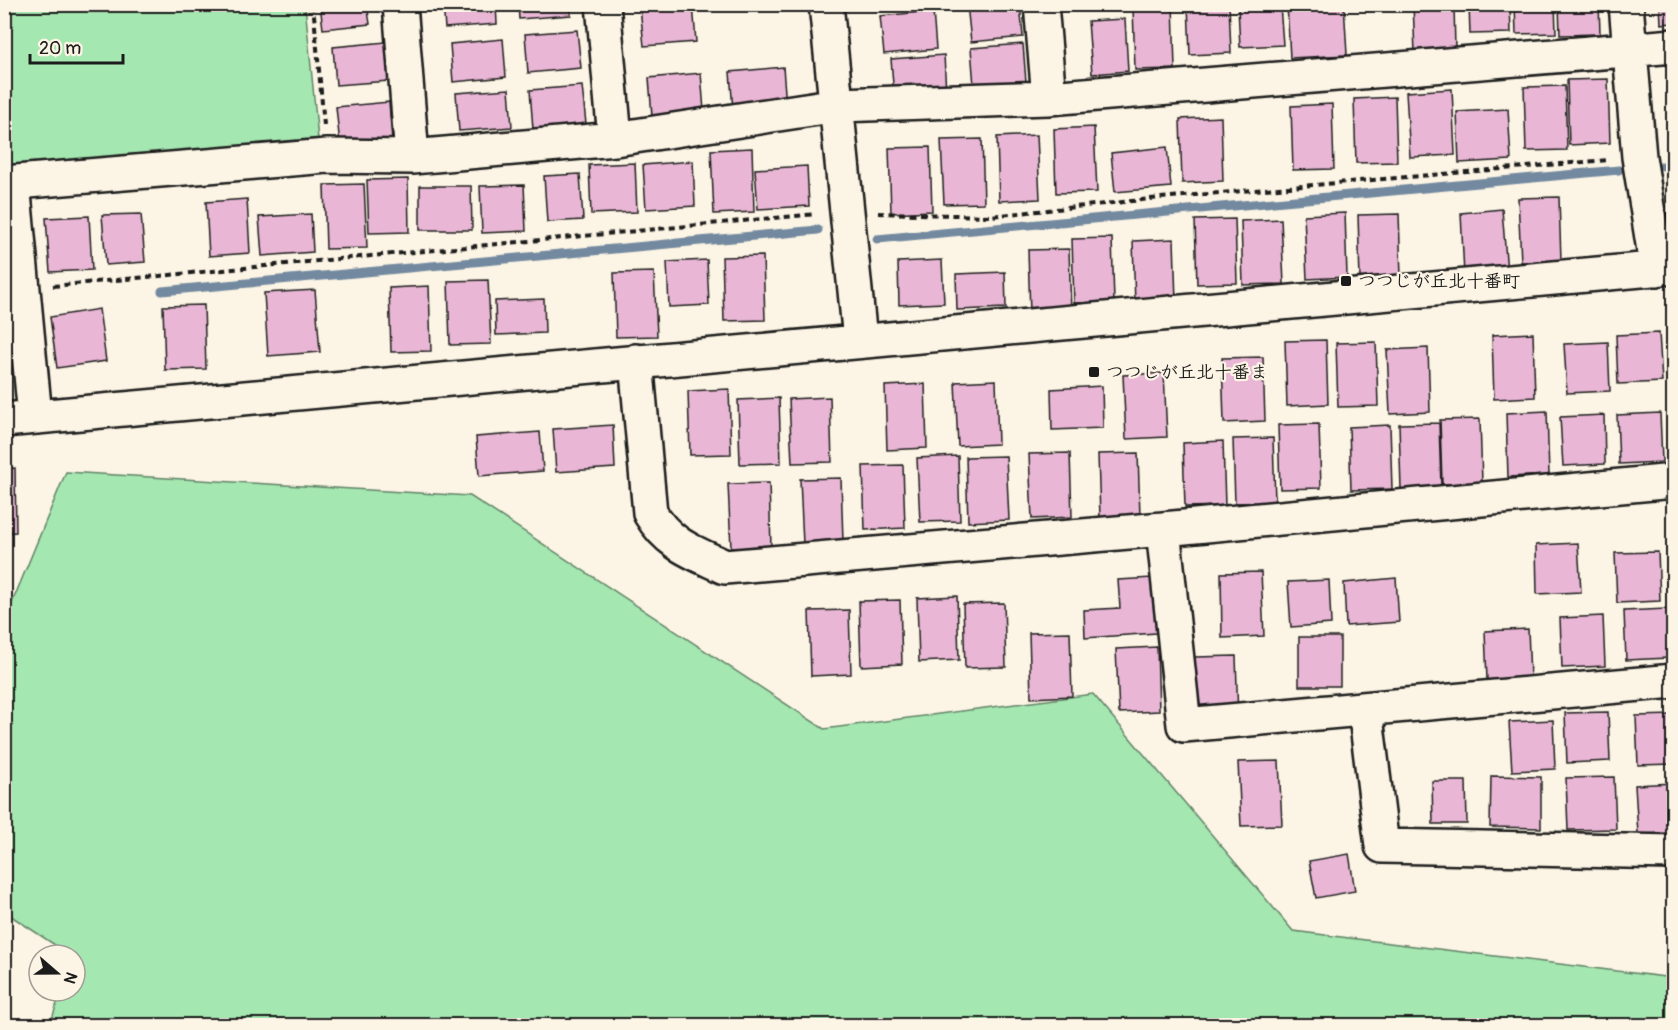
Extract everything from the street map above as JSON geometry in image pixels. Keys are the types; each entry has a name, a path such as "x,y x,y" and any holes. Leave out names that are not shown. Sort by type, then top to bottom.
{"street":[{"path":"400,4 412,157"},
{"path":"603,4 615,139"},
{"path":"826,4 838,105 845,212 860,340"},
{"path":"1041,4 1049,98"},
{"path":"1626,4 1630,51 1638,157 1665,268 20,418 9,183 327,156 412,157 615,139 838,105 1049,98 1630,51 1674,46"},
{"path":"636,361 650,513 660,530 673,542 725,567 1674,481"},
{"path":"1163,529 1184,725 1674,681"},
{"path":"1365,710 1382,846 1674,852"}],"path":[{"path":"313,4 327,156"}],"green space":[{"path":"5,5 305,5 318,139 5,168"},
{"path":"66,472 470,496 824,729 1093,694 1293,931 1673,978 1673,1025 50,1025 57,1003 87,1003 87,943 52,943 5,912 5,620"}],"building":[{"path":"320,4 367,4 370,24 323,29"},
{"path":"443,4 496,4 497,24 445,28"},
{"path":"518,4 570,4 571,15 519,19"},
{"path":"693,4 696,42 644,46 640,8"},
{"path":"967,4 1020,4 1023,37 971,42"},
{"path":"1173,4 1175,69 1135,70 1133,6"},
{"path":"1188,4 1229,4 1231,53 1190,55"},
{"path":"1287,4 1344,4 1347,55 1290,58"},
{"path":"1413,4 1454,4 1455,51 1415,53"},
{"path":"1469,4 1510,4 1511,33 1470,34"},
{"path":"1515,4 1555,4 1556,33 1516,34"},
{"path":"1559,4 1599,4 1600,34 1560,35"},
{"path":"1660,4 1674,4 1674,23 1661,24"},
{"path":"1280,5 1283,45 1240,47 1238,7"},
{"path":"933,11 936,49 884,54 880,16"},
{"path":"1125,19 1128,71 1092,74 1088,21"},
{"path":"577,30 581,68 528,73 525,34"},
{"path":"503,39 506,77 453,82 450,44"},
{"path":"386,42 389,81 336,85 333,47"},
{"path":"1023,44 1026,82 974,86 971,48"},
{"path":"944,55 946,93 894,97 891,59"},
{"path":"783,67 786,106 733,110 730,72"},
{"path":"701,73 704,111 652,116 649,78"},
{"path":"1608,79 1610,143 1569,145 1567,80"},
{"path":"582,86 586,124 533,129 530,90"},
{"path":"1565,86 1567,150 1526,151 1524,87"},
{"path":"509,89 512,127 459,131 456,93"},
{"path":"1452,89 1455,155 1410,157 1406,92"},
{"path":"1395,97 1397,162 1356,163 1354,99"},
{"path":"389,102 392,140 340,145 336,107"},
{"path":"1332,104 1334,169 1293,170 1291,106"},
{"path":"1508,109 1511,160 1459,163 1457,112"},
{"path":"1221,117 1223,181 1182,183 1180,119"},
{"path":"1094,127 1097,192 1056,193 1054,129"},
{"path":"1037,135 1040,199 999,201 997,137"},
{"path":"982,139 984,203 944,204 941,140"},
{"path":"930,147 932,211 891,213 889,148"},
{"path":"1167,147 1171,187 1115,192 1111,153"},
{"path":"752,148 754,212 714,214 711,150"},
{"path":"693,161 695,206 646,209 643,165"},
{"path":"635,163 637,212 591,214 589,165"},
{"path":"807,166 809,206 758,209 755,169"},
{"path":"580,174 583,220 547,222 544,176"},
{"path":"408,179 409,232 369,233 367,180"},
{"path":"364,184 367,248 326,249 324,185"},
{"path":"524,185 526,231 482,233 480,186"},
{"path":"420,186 471,186 472,230 420,230"},
{"path":"1559,197 1561,261 1521,262 1518,198"},
{"path":"247,199 250,253 209,256 206,202"},
{"path":"1502,209 1507,272 1464,275 1461,213"},
{"path":"1345,213 1347,277 1307,279 1304,215"},
{"path":"141,214 145,262 106,265 102,215"},
{"path":"311,214 313,252 262,256 259,217"},
{"path":"1399,214 1401,278 1360,280 1358,215"},
{"path":"89,216 92,270 50,272 46,218"},
{"path":"1235,219 1237,283 1197,284 1195,220"},
{"path":"1281,219 1284,284 1243,285 1241,221"},
{"path":"1112,238 1114,302 1074,303 1072,239"},
{"path":"1174,239 1176,303 1135,305 1133,241"},
{"path":"1069,249 1071,313 1030,314 1028,250"},
{"path":"763,256 765,320 724,321 722,257"},
{"path":"707,260 709,305 669,307 667,262"},
{"path":"942,260 944,303 899,305 898,262"},
{"path":"654,272 657,336 616,337 614,273"},
{"path":"1005,272 1006,308 957,310 956,274"},
{"path":"488,280 491,344 450,345 448,281"},
{"path":"429,286 431,351 391,352 389,288"},
{"path":"315,290 320,352 268,356 264,293"},
{"path":"544,299 545,333 496,335 495,301"},
{"path":"204,305 206,369 165,370 163,306"},
{"path":"99,309 106,361 57,368 50,317"},
{"path":"1533,333 1535,397 1494,399 1492,335"},
{"path":"1659,333 1662,382 1618,384 1616,335"},
{"path":"1326,340 1328,404 1287,406 1285,341"},
{"path":"1376,342 1378,406 1338,407 1336,343"},
{"path":"1608,342 1610,391 1567,393 1564,344"},
{"path":"1428,348 1430,412 1390,414 1387,350"},
{"path":"1263,357 1265,421 1224,423 1222,358"},
{"path":"1164,373 1167,437 1126,439 1123,375"},
{"path":"996,380 998,444 958,446 955,382"},
{"path":"925,384 927,448 887,450 885,386"},
{"path":"1102,386 1103,428 1052,430 1051,389"},
{"path":"729,389 731,454 690,455 688,391"},
{"path":"830,397 832,462 792,463 789,399"},
{"path":"779,398 781,463 740,464 738,400"},
{"path":"1547,411 1549,475 1508,477 1506,413"},
{"path":"1660,413 1662,462 1619,464 1617,415"},
{"path":"1604,415 1605,464 1563,466 1560,417"},
{"path":"1480,419 1482,483 1442,484 1440,420"},
{"path":"1439,423 1441,487 1401,489 1399,424"},
{"path":"1319,424 1321,488 1280,489 1278,425"},
{"path":"613,425 615,468 556,472 553,429"},
{"path":"1390,425 1392,489 1351,490 1349,427"},
{"path":"540,432 543,471 479,476 476,437"},
{"path":"1273,438 1275,502 1235,503 1233,439"},
{"path":"1223,441 1225,506 1185,507 1183,443"},
{"path":"1070,453 1072,517 1032,519 1029,454"},
{"path":"1138,453 1140,517 1100,518 1098,454"},
{"path":"958,456 960,521 920,522 917,458"},
{"path":"1006,456 1009,520 968,522 966,457"},
{"path":"903,465 905,528 865,530 863,466"},
{"path":"15,468 16,532 4,533 4,469"},
{"path":"841,478 843,542 803,544 800,479"},
{"path":"769,483 771,547 731,548 728,484"},
{"path":"1578,543 1581,592 1537,594 1536,545"},
{"path":"1658,552 1660,601 1617,603 1615,553"},
{"path":"1261,572 1264,636 1222,638 1221,573"},
{"path":"1153,578 1156,633 1085,638 1084,610 1120,608 1118,580"},
{"path":"1396,578 1399,622 1346,626 1344,583"},
{"path":"1329,580 1331,624 1291,627 1288,582"},
{"path":"957,596 959,660 919,662 917,598"},
{"path":"900,600 902,664 861,666 859,601"},
{"path":"1004,603 1006,667 965,668 963,604"},
{"path":"1667,609 1669,658 1626,660 1624,611"},
{"path":"849,610 851,674 811,676 809,611"},
{"path":"1603,616 1605,666 1562,668 1560,618"},
{"path":"1528,629 1530,678 1487,680 1485,631"},
{"path":"1070,632 1072,696 1031,698 1029,633"},
{"path":"1299,637 1340,637 1340,686 1299,686"},
{"path":"1157,647 1159,711 1119,713 1116,649"},
{"path":"1236,656 1238,720 1197,721 1195,657"},
{"path":"1608,712 1610,761 1567,763 1565,713"},
{"path":"1674,715 1674,764 1638,765 1636,716"},
{"path":"1553,720 1555,769 1512,771 1509,722"},
{"path":"1279,761 1282,825 1241,826 1238,762"},
{"path":"1491,776 1541,777 1541,828 1490,827"},
{"path":"1614,777 1616,829 1568,830 1566,778"},
{"path":"1432,781 1466,781 1467,824 1433,824"},
{"path":"1674,783 1674,833 1638,834 1635,785"},
{"path":"1349,854 1355,891 1316,898 1309,861"}],"waterway":[{"path":"1663,166 1674,164"},
{"path":"877,239 1619,170"},
{"path":"162,291 818,230"}],"place":[{"name":"つつじが丘北十番町","path":"1346,281"},
{"name":"つつじが丘北十番ま","path":"1094,372"}]}
